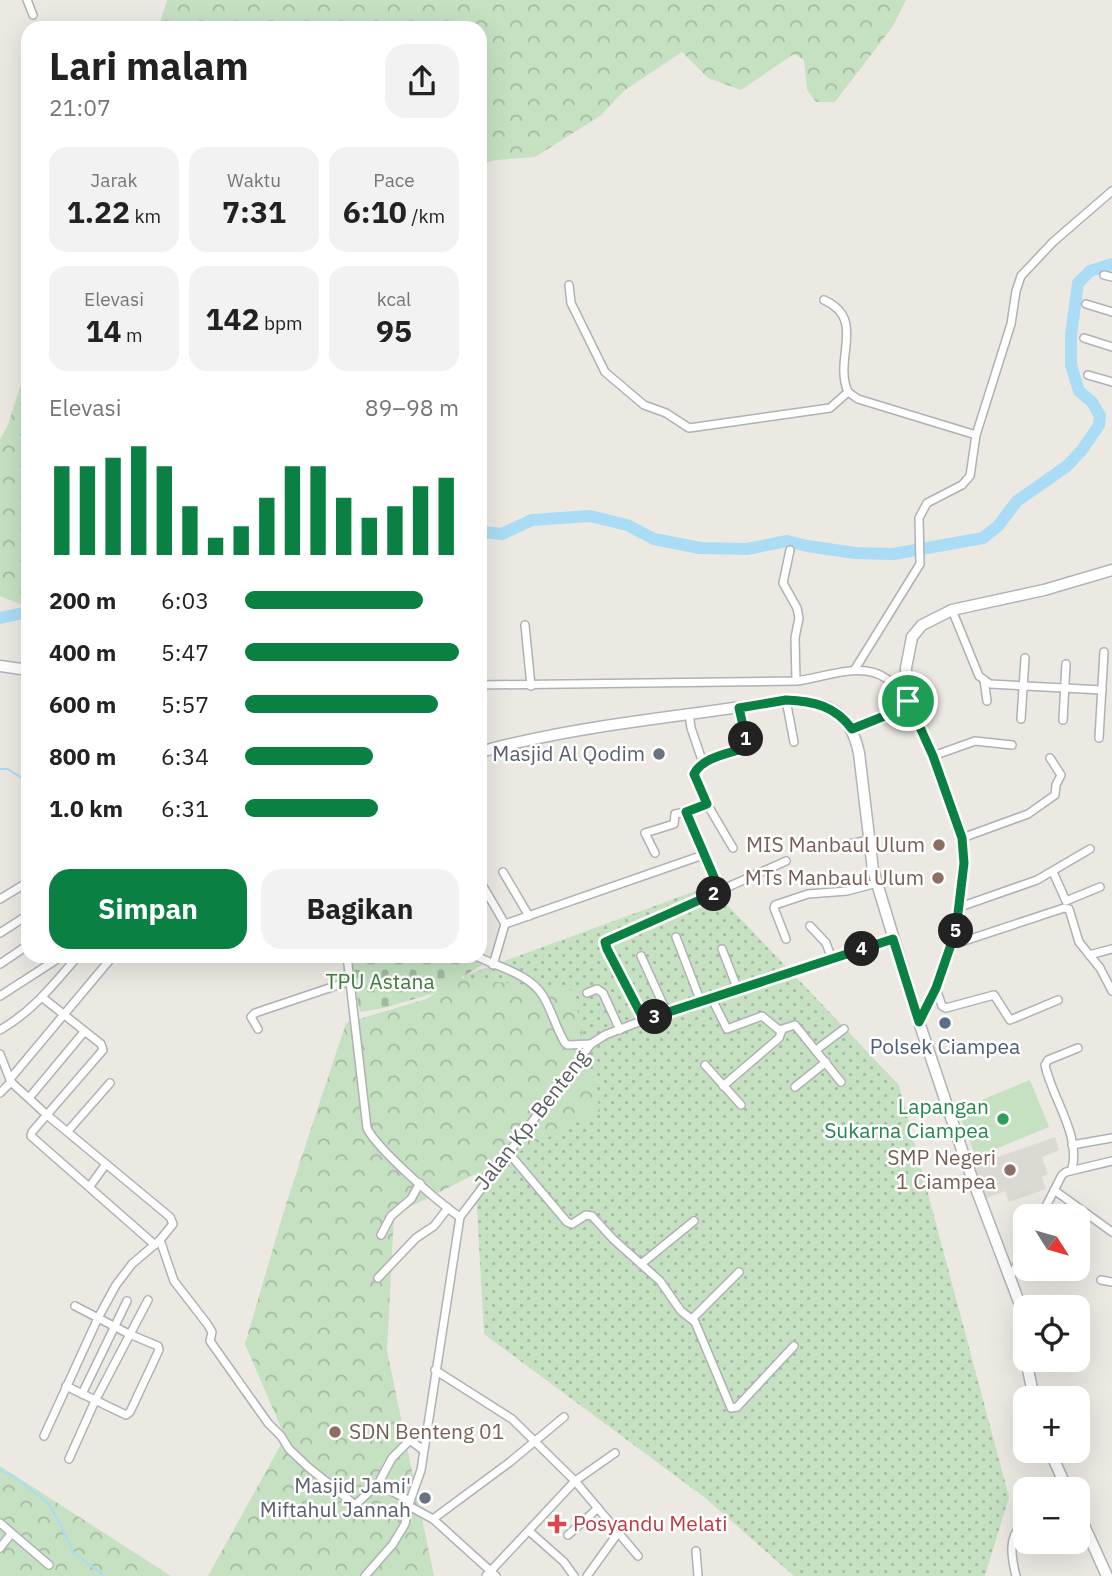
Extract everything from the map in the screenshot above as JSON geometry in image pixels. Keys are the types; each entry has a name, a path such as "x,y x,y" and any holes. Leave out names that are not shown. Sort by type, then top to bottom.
{"main road":[{"path":"919,1022 936,988 952,945 960,907 964,863 962,838 933,756 908,700 906,668 912,637 922,625 952,610 1044,590 1112,570"},
{"path":"0,666 21,669"},
{"path":"487,750 633,721 786,700 809,701 840,714 852,729 859,753 869,840 877,883 893,939 966,1162 1016,1295"},
{"path":"1090,1536 1107,1569"}],"street":[{"path":"27,0 33,15"},
{"path":"855,669 917,570 921,559 919,518 923,508 927,503 962,485 970,476 976,435 1011,324 1021,276 1053,242 1112,191"},
{"path":"569,285 571,303 606,372 644,405 666,413 689,428 830,408 848,392"},
{"path":"824,300 841,311 845,323 848,336 842,370 848,392 858,399 976,435"},
{"path":"1086,304 1112,312"},
{"path":"1084,338 1112,347"},
{"path":"1088,375 1112,382"},
{"path":"790,550 783,583 797,608 799,618 794,638 796,681"},
{"path":"952,610 979,676 990,684 1102,690"},
{"path":"525,625 531,686"},
{"path":"1099,738 1104,652"},
{"path":"1021,719 1025,658"},
{"path":"1063,720 1066,664"},
{"path":"487,685 796,681 827,677 855,669 880,674 908,700 892,713 852,729"},
{"path":"984,680 987,701"},
{"path":"786,700 794,742"},
{"path":"733,848 707,804 694,774 695,769 703,763 751,746 739,708"},
{"path":"689,713 691,728 703,763"},
{"path":"933,756 975,741 1012,745"},
{"path":"962,838 1028,814 1054,797 1061,775 1051,758"},
{"path":"655,853 645,833 674,824 676,814 707,804"},
{"path":"686,812 720,891"},
{"path":"829,848 869,840"},
{"path":"960,907 1037,880 1090,849"},
{"path":"505,925 706,854"},
{"path":"644,1020 605,942 786,861"},
{"path":"503,872 529,916"},
{"path":"1053,872 1066,901 1100,887"},
{"path":"786,939 775,905 808,894 847,891 877,883"},
{"path":"0,899 21,886"},
{"path":"487,893 505,925 493,965"},
{"path":"952,945 1064,908 1071,913 1079,942 1111,986"},
{"path":"0,933 21,920"},
{"path":"810,926 826,943 832,959"},
{"path":"676,937 701,1002"},
{"name":"Jalan Kp. Benteng","path":"365,1576 393,1544 405,1524 421,1470 460,1217 591,1044 644,1020 893,939"},
{"path":"722,949 738,990"},
{"path":"1089,956 1112,949"},
{"path":"0,964 21,950"},
{"path":"641,956 667,1013"},
{"path":"487,962 512,971 542,993 565,1043 591,1044"},
{"path":"0,996 51,963"},
{"path":"0,1030 22,1017 43,998 72,963"},
{"path":"0,1093 107,963"},
{"path":"348,963 365,1122 370,1135 460,1217"},
{"path":"258,1029 251,1017 255,1013 350,981"},
{"path":"936,988 942,1006 946,1008 994,995 1010,1020 1058,1000"},
{"path":"587,993 597,989 603,993 620,1030"},
{"path":"43,998 101,1044 103,1050 32,1132 33,1139 157,1243 174,1281 212,1332 210,1341 289,1449 355,1505 378,1484 392,1458 410,1440 423,1450"},
{"path":"712,999 727,1029 762,1016 782,1030"},
{"path":"723,1086 779,1038 782,1030 795,1025 841,1082"},
{"path":"816,1050 844,1029"},
{"path":"29,1098 84,1031"},
{"path":"1072,1170 1072,1145 1045,1065 1048,1060 1078,1048"},
{"path":"0,1054 1,1063 11,1080 29,1098 173,1224 157,1243 123,1274 98,1318 44,1436"},
{"path":"795,1087 826,1062"},
{"path":"705,1065 741,1105"},
{"path":"68,1132 110,1083"},
{"path":"1072,1145 1112,1138"},
{"path":"507,1152 566,1222 572,1224 589,1214 666,1287 681,1311 698,1325 730,1408 737,1407 793,1346"},
{"path":"1047,1204 1062,1175 1072,1170 1112,1161"},
{"path":"90,1186 106,1164"},
{"path":"381,1235 391,1216 411,1199 420,1183"},
{"path":"1054,1190 1112,1231"},
{"path":"378,1278 411,1243 434,1226 449,1209"},
{"path":"641,1264 694,1221"},
{"path":"692,1319 739,1272"},
{"path":"1010,1278 1013,1272"},
{"path":"1101,1280 1112,1282"},
{"path":"69,1459 95,1401 148,1300"},
{"path":"82,1394 127,1301"},
{"path":"66,1386 121,1414 130,1412 159,1347 75,1306"},
{"path":"435,1370 512,1419 575,1481 638,1556"},
{"path":"433,1519 564,1417"},
{"path":"378,1484 433,1519 491,1574 575,1481 615,1452"},
{"path":"568,1535 598,1508"},
{"path":"0,1523 49,1565"},
{"path":"529,1531 564,1562 574,1576"},
{"path":"587,1576 618,1533"},
{"path":"0,1548 11,1534"},
{"path":"1013,1543 1011,1550 1016,1576"},
{"path":"696,1551 698,1576"}],"shaded area":[{"name":"SMP Negeri 1 Ciampea","path":"1055,1137 1059,1150 1042,1157 1048,1174 1042,1177 1046,1189 1009,1202 1005,1191 984,1199 973,1166"}],"green space":[{"path":"167,0 906,0 893,26 835,102 816,102 807,90 804,60 794,54 741,90 708,78 682,52 625,90 600,116 535,157 487,162 487,21 160,21"},
{"path":"21,383 21,604 0,596 0,439 8,425"},
{"path":"709,886 899,1085 1009,1497 985,1576 794,1576 704,1497 484,1334 464,976"},
{"name":"TPU Astana","path":"350,963 482,965 438,992 360,1012"},
{"path":"460,978 573,990 600,1111 394,1215 387,1351 434,1576 208,1576 285,1437 245,1344 286,1204 346,1023 426,999"},
{"name":"Lapangan Sukarna Ciampea","path":"1030,1080 1049,1127 976,1157 957,1110"},
{"path":"0,1466 171,1576 0,1576"}],"waterway":[{"path":"487,532 502,534 532,520 590,516 627,525 654,539 700,548 747,549 787,541 855,553 893,554 983,538 998,526 1017,501 1067,466 1099,425 1100,416 1092,402 1079,391 1071,365 1071,335 1078,283 1090,271 1112,264"},
{"path":"0,618 21,614"},
{"path":"0,769 8,769 21,777"},
{"path":"0,1470 13,1476 50,1505 74,1553 105,1576"}],"place":[{"name":"Masjid Al Qodim","path":"659,754"},
{"name":"MIS Manbaul Ulum","path":"939,845"},
{"name":"MTs Manbaul Ulum","path":"938,878"},
{"name":"Polsek Ciampea","path":"945,1023"},
{"name":"Lapangan Sukarna Ciampea","path":"1003,1119"},
{"name":"SMP Negeri 1 Ciampea","path":"1010,1170"},
{"name":"SDN Benteng 01","path":"335,1432"},
{"name":"Masjid Jami' Miftahul Jannah","path":"425,1498"},
{"name":"Posyandu Melati","path":"557,1524"}],"route":[{"path":"786,700 809,701 840,714 852,729 892,713 908,701 933,756 962,838 964,863 960,907 952,945 936,988 919,1022 893,939 644,1020 605,942 720,891 686,812 707,804 694,774 695,769 703,763 748,747 739,708 786,700"}]}
